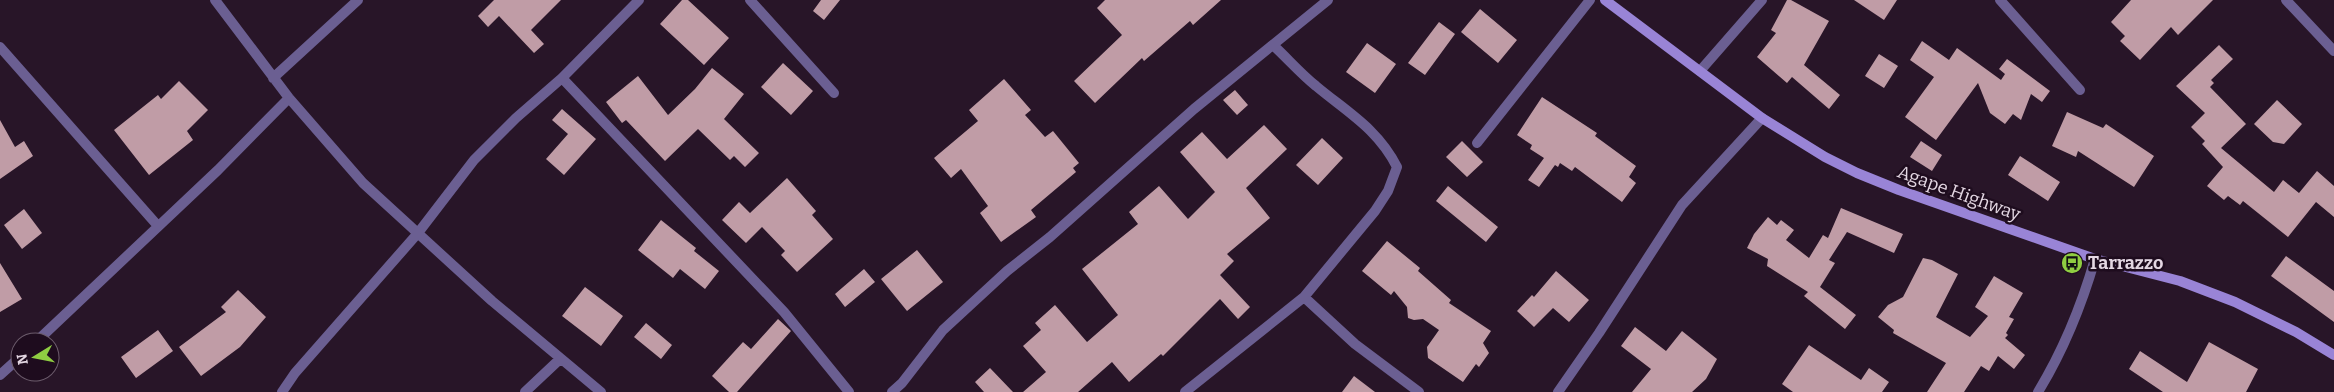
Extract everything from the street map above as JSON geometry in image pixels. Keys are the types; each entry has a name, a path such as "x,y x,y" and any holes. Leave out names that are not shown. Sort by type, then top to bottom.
{"street":[{"path":"215,0 289,98 363,183 492,301 601,392"},
{"path":"273,78 358,0"},
{"path":"282,392 295,373 418,233 474,160 516,118 562,78 639,0"},
{"path":"750,0 834,93"},
{"path":"892,392 902,383 943,330 1007,271 1050,237 1194,110 1328,0"},
{"path":"1478,143 1590,0"},
{"name":"Agape Highway","path":"1605,0 1762,118 1826,157 1899,190 2095,258 2180,281 2235,302 2296,332 2334,355"},
{"path":"1700,71 1762,0"},
{"path":"2000,0 2080,90"},
{"path":"2286,0 2334,51"},
{"path":"1186,392 1304,297 1375,211 1388,191 1397,167 1388,148 1368,126 1313,84 1274,46"},
{"path":"0,47 158,226"},
{"path":"562,78 784,312 849,392"},
{"path":"47,332 289,98"},
{"path":"1558,392 1599,333 1682,205 1762,118"},
{"path":"2038,392 2049,374 2068,332 2085,292 2095,258"},
{"path":"1304,297 1355,344 1420,392"},
{"path":"525,392 560,359"},
{"path":"0,375 10,366"}],"building":[{"path":"494,0 561,0 531,30 544,44 534,53 499,16 488,27 478,16"},
{"path":"682,0 688,0 729,38 704,65 660,24"},
{"path":"821,0 840,0 824,20 813,11"},
{"path":"1105,0 1221,0 1193,25 1190,21 1144,61 1142,58 1095,103 1074,81 1122,35 1097,8"},
{"path":"1787,0 1791,0 1829,21 1804,65 1840,95 1829,109 1792,77 1787,83 1757,57 1776,33 1771,30"},
{"path":"1854,0 1897,0 1884,20"},
{"path":"2131,0 2213,0 2178,35 2171,27 2140,60 2120,41 2125,36 2111,22"},
{"path":"1480,9 1517,40 1498,63 1461,32"},
{"path":"1439,22 1455,34 1425,75 1408,63"},
{"path":"1922,41 1949,60 1957,48 2001,80 2005,74 1999,69 2007,59 2050,91 2042,102 2031,94 2021,120 2013,114 2005,124 1990,113 1978,83 1936,140 1905,117 1934,77 1910,60"},
{"path":"1367,43 1396,64 1375,93 1346,72"},
{"path":"2219,45 2233,59 2211,80 2214,83 2210,87 2246,124 2221,148 2274,192 2283,180 2299,193 2317,171 2334,186 2334,217 2316,202 2288,237 2243,201 2240,205 2228,196 2224,200 2207,186 2223,167 2202,144 2205,141 2191,127 2205,113 2176,86"},
{"path":"1879,54 1898,66 1884,88 1865,76"},
{"path":"783,63 813,91 791,115 761,87"},
{"path":"712,68 744,94 724,119 759,153 745,167 734,156 730,160 698,129 665,161 626,120 622,123 606,102 638,76 668,115 695,89"},
{"path":"1004,79 1031,110 1025,115 1045,137 1053,131 1079,163 1073,168 1076,172 1031,210 1036,217 1001,242 980,213 988,206 961,169 951,178 934,158 978,121 969,110"},
{"path":"179,81 208,110 187,131 193,140 149,175 114,130 158,95 161,99"},
{"path":"1235,90 1248,105 1237,115 1223,100"},
{"path":"1542,97 1597,133 1595,136 1636,166 1629,177 1636,183 1622,202 1575,167 1572,171 1560,163 1558,167 1555,165 1539,187 1528,180 1544,158 1530,149 1532,145 1517,135"},
{"path":"2277,100 2302,124 2284,144 2273,142 2254,124"},
{"path":"562,109 596,139 564,175 546,159 568,134 552,120"},
{"path":"2067,112 2103,128 2106,124 2154,156 2134,187 2078,151 2076,157 2052,146"},
{"path":"0,120 15,147 24,141 33,156 0,179"},
{"path":"1264,125 1287,149 1246,188 1270,218 1227,254 1234,261 1220,275 1250,307 1238,319 1220,299 1163,356 1161,354 1129,382 1112,362 1078,392 1023,392 1046,372 1023,346 1041,330 1035,323 1055,305 1087,342 1118,315 1082,269 1138,224 1129,212 1159,186 1188,219 1215,192 1180,152 1202,132 1227,159"},
{"path":"1322,138 1343,158 1318,185 1296,165"},
{"path":"1462,141 1483,162 1467,177 1446,157"},
{"path":"1921,141 1942,155 1932,171 1910,157"},
{"path":"2020,156 2060,182 2048,201 2008,175"},
{"path":"787,178 816,211 812,215 833,239 797,272 781,255 785,251 762,227 746,243 722,220 739,202 750,213"},
{"path":"1448,186 1498,227 1486,242 1436,201"},
{"path":"1841,208 1903,234 1894,253 1847,232 1829,260 1835,263 1820,287 1856,315 1845,329 1804,296 1808,292 1767,266 1768,259 1747,248 1754,234 1768,217 1777,225 1781,220 1794,230 1786,240 1809,258 1823,235 1828,238"},
{"path":"24,209 42,233 22,249 4,225"},
{"path":"661,220 696,248 694,251 719,271 705,289 680,269 673,278 638,250"},
{"path":"1387,241 1420,268 1418,271 1451,300 1449,303 1491,331 1483,343 1489,353 1479,367 1476,364 1463,382 1428,358 1427,347 1439,330 1423,319 1414,320 1408,318 1407,307 1394,291 1391,295 1362,271"},
{"path":"917,250 943,282 907,311 881,279"},
{"path":"2286,256 2334,291 2334,322 2271,276"},
{"path":"1923,258 1932,260 1958,274 1936,317 1970,337 1988,316 1975,307 1994,276 2023,293 2009,317 2014,319 2005,338 2025,355 2014,369 1998,356 1989,371 1981,366 1964,392 1927,392 1946,363 1893,333 1894,330 1878,317 1888,305 1903,297"},
{"path":"0,263 22,299 0,312"},
{"path":"864,269 875,282 845,307 835,294"},
{"path":"1556,271 1589,300 1569,322 1553,308 1534,327 1517,311 1532,295 1534,297"},
{"path":"585,287 623,316 601,346 562,316"},
{"path":"238,290 266,317 240,347 201,376 179,347 226,312 221,307"},
{"path":"778,319 791,331 737,392 729,392 712,376 743,342 751,349"},
{"path":"646,323 672,345 661,359 634,337"},
{"path":"1635,327 1666,351 1682,331 1717,359 1706,379 1692,392 1632,392 1651,369 1621,346"},
{"path":"158,330 173,351 136,378 121,357"},
{"path":"2209,342 2258,369 2246,392 2163,392 2129,369 2140,351 2187,382"},
{"path":"1809,345 1861,380 1869,368 1889,382 1882,392 1793,392 1782,384"},
{"path":"990,368 1013,392 984,392 975,382"},
{"path":"1354,376 1375,392 1342,392"}],"place":[{"name":"Tarrazzo","path":"2072,263"}]}
